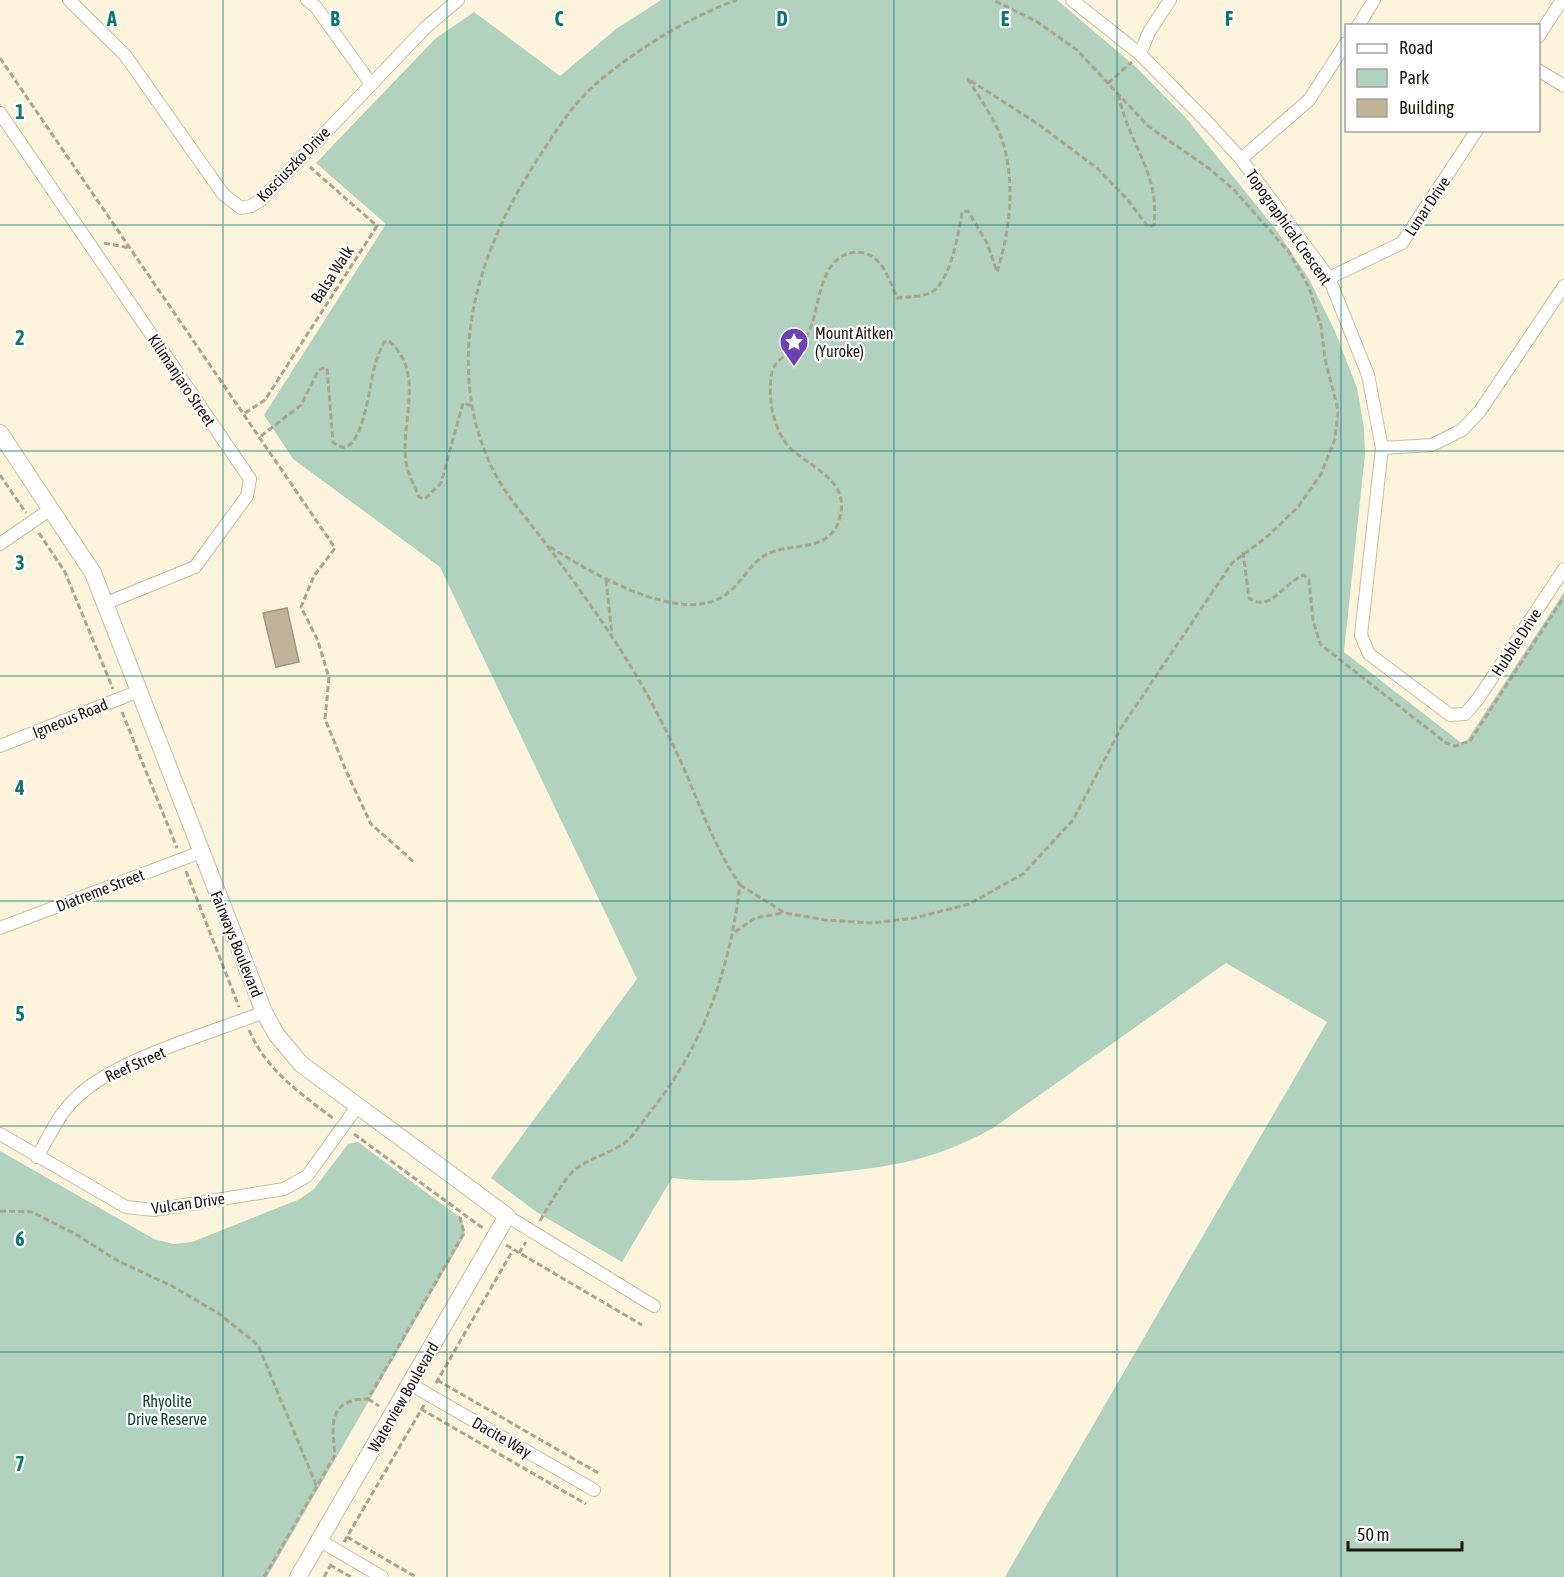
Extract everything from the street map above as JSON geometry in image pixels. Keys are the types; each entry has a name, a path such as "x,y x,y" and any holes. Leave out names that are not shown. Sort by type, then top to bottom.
{"street":[{"name":"Kosciuszko Drive","path":"69,0 125,55 230,202 241,208 251,207 261,200 426,27 458,0"},
{"path":"307,0 316,7 371,84"},
{"name":"Topographical Crescent","path":"1072,0 1140,54 1241,159 1329,278 1368,375 1382,448 1361,635 1369,654 1449,715 1465,714"},
{"path":"1140,54 1149,32 1170,0"},
{"path":"1359,24 1374,0"},
{"path":"1540,35 1562,0"},
{"path":"1241,159 1309,100 1345,46"},
{"path":"1540,71 1564,86"},
{"name":"Kilimanjaro Street","path":"0,113 250,478 247,496 195,567 104,604"},
{"name":"Lunar Drive","path":"1329,278 1402,243 1476,132"},
{"path":"1382,448 1432,445 1462,430 1480,411 1564,286"},
{"name":"Fairways Boulevard","path":"0,433 84,557 140,691 201,852 251,973 264,1012 288,1051 357,1107 507,1216 654,1306"},
{"path":"0,544 52,508"},
{"name":"Hubble Drive","path":"1465,714 1478,699 1564,569"},
{"name":"Igneous Road","path":"0,746 140,691"},
{"name":"Diatreme Street","path":"0,928 201,852"},
{"name":"Reef Street","path":"37,1157 61,1114 76,1097 103,1077 264,1012"},
{"name":"Vulcan Drive","path":"0,1134 126,1207 165,1208 284,1189 297,1184 307,1176 357,1107"},
{"name":"Waterview Boulevard","path":"298,1577 507,1216"},
{"name":"Dacite Way","path":"410,1384 594,1490"},
{"path":"319,1540 382,1577"}],"path":[{"path":"737,0 684,24 596,83 556,132 529,171 493,243 474,298 468,345 472,406 488,460 502,486 548,545 612,637 665,727 722,858 740,885 785,913"},
{"path":"735,933 755,918 785,913 825,920 891,922 946,912 969,904 1023,874 1073,820 1121,728 1232,563 1243,552 1268,536 1298,507 1321,474 1335,439 1338,423 1335,394 1325,359 1317,309 1301,271 1258,216 1210,169 1148,126 1060,37 993,0"},
{"path":"1108,83 1140,54"},
{"path":"0,58 261,436 335,548 314,576 302,606 318,641 329,678 326,719 371,824 414,862"},
{"path":"548,545 606,580 662,599 706,605 734,590 752,565 764,555 775,551 811,546 831,532 837,525 841,511 837,488 824,472 790,447 780,434 771,404 770,386 773,369 780,359 796,350 805,340 813,322 821,288 834,262 843,254 862,252 874,258 883,268 897,298 930,293 938,288 950,262 962,212 968,211 987,243 997,272 1007,234 1010,202 1007,162 1002,140 968,80 1079,153 1111,181 1148,227 1154,225 1152,184 1144,158 1122,112 1119,96"},
{"name":"Balsa Walk","path":"245,413 265,400 377,226 300,158"},
{"path":"86,240 132,249"},
{"path":"261,436 301,405 318,371 327,368 333,442 338,447 351,444 363,422 378,355 384,342 389,341 403,361 408,376 410,389 406,460 419,497 424,499 441,483 463,403 472,406"},
{"path":"1243,552 1249,598 1261,603 1270,601 1304,575 1309,580 1313,620 1320,644 1446,743 1455,746 1470,741 1564,597"},
{"path":"606,580 612,637"},
{"path":"544,1214 574,1170 611,1152 628,1139 668,1090 691,1053 705,1023 735,933 740,885"},
{"path":"0,1211 32,1212 78,1235 118,1261 172,1286 218,1313 258,1345 317,1487"},
{"path":"264,1577 335,1455 331,1433 332,1423 338,1411 356,1399 368,1399 464,1233 460,1217 464,1214"},
{"path":"495,1238 642,1325"},
{"path":"324,1577 513,1250"},
{"path":"437,1380 600,1474"},
{"path":"421,1409 586,1504"},
{"path":"347,1537 416,1577"},
{"path":"330,1565 351,1577"}],"green space":[{"path":"661,0 1057,0 1137,68 1186,118 1277,231 1309,279 1334,329 1357,388 1364,428 1365,454 1344,652 1464,745 1564,592 1564,1577 1005,1577 1327,1022 1226,963 993,1128 947,1150 882,1167 835,1172 740,1180 672,1178 622,1262 538,1213 491,1178 637,979 440,567 293,459 264,415 386,224 316,163 436,38 474,12 560,76 616,29"},
{"name":"Rhyolite Drive Reserve","path":"358,1142 462,1219 465,1235 267,1577 0,1577 0,1151 154,1239 174,1244 192,1242 300,1199 314,1189 348,1144"}],"building":[{"path":"287,608 299,662 276,667 263,613"}],"place":[{"name":"Mount Aitken (Yuroke)","path":"794,368"}]}
